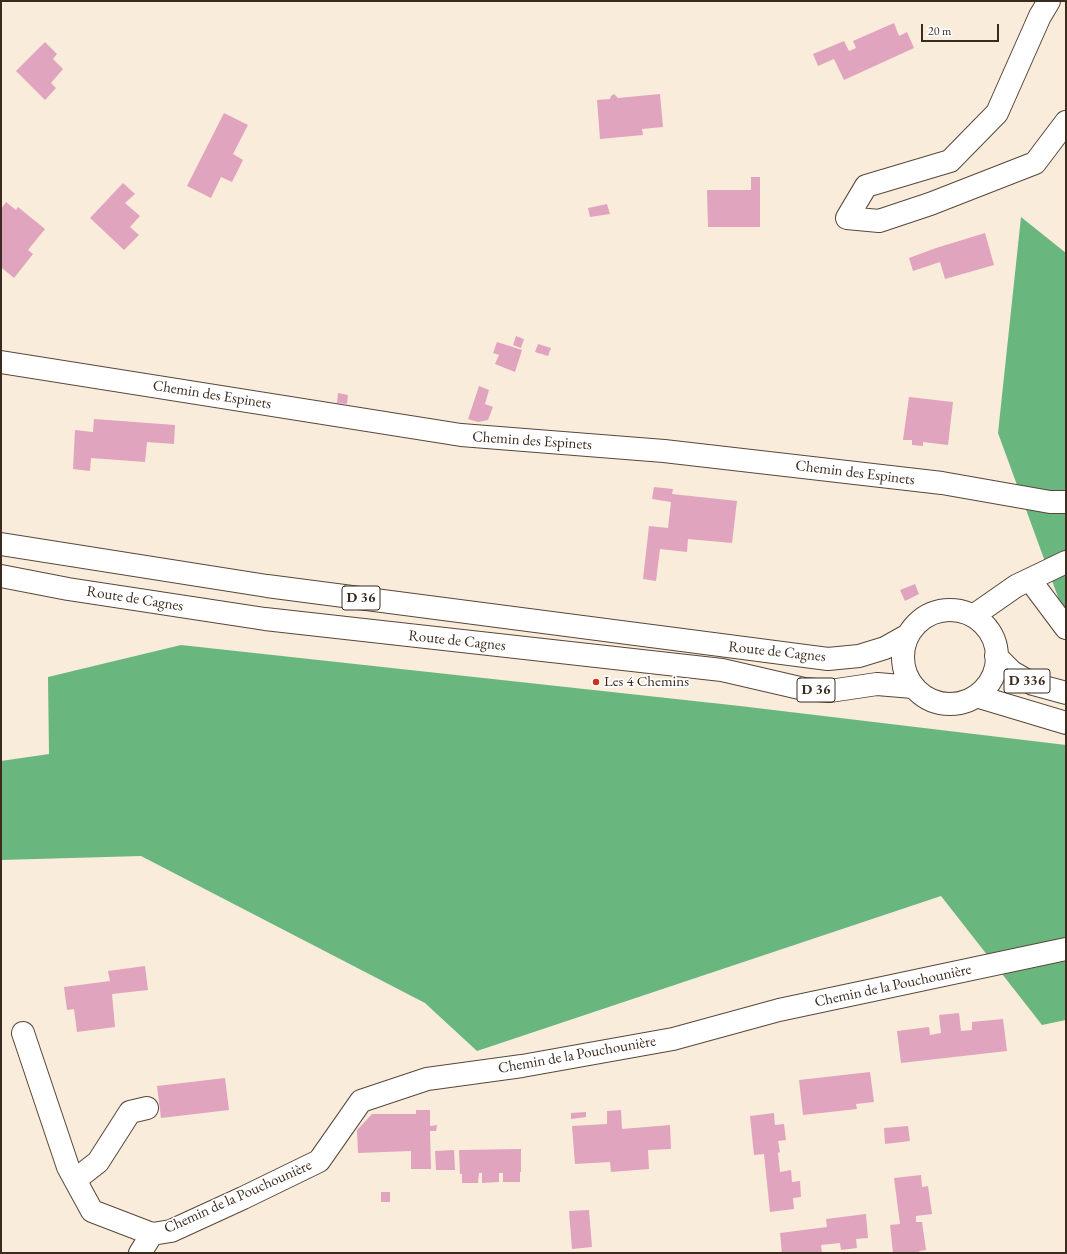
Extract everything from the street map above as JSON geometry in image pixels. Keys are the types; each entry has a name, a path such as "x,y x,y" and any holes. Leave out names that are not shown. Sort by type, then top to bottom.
{"street":[{"path":"1050,1 1040,16 997,114 950,161 866,186 847,218 879,221 930,204 1035,163 1066,122"},
{"name":"Chemin des Espinets","path":"1,362 461,435 664,451 942,483 1050,502 1066,502"},
{"name":"Route de Cagnes","path":"1,544 267,586 828,659 865,654 885,648 908,635"},
{"path":"973,616 1023,583 1066,562"},
{"name":"Route de Cagnes","path":"1,576 68,589 265,619 722,670 804,689 830,691 877,684 913,687"},
{"path":"1023,583 1066,628"},
{"path":"991,634 998,617 1023,583"},
{"path":"943,610 958,610 973,616 983,624 991,634 995,645 996,656 994,671 987,685 976,696 960,703 942,704 926,698 913,687 906,675 903,662 903,648 908,635 917,623 929,614 943,610"},
{"name":"D 336","path":"996,656 1012,672 1033,684 1066,693"},
{"name":"D 336","path":"976,696 1066,724"},
{"name":"Chemin de la Pouchounière","path":"140,1253 152,1234 171,1231 319,1161 361,1101 427,1079 522,1066 673,1039 779,1010 1066,949"},
{"path":"23,1033 68,1167 92,1212 152,1234"},
{"path":"75,1180 98,1162 130,1112 147,1108"}],"green space":[{"path":"1021,217 1066,253 1066,619 998,433"},
{"path":"181,645 740,706 1066,745 1066,1020 1042,1025 941,896 477,1051 425,1003 141,856 1,860 1,761 49,754 48,677"}],"building":[{"path":"894,23 899,36 907,32 914,48 844,80 834,59 818,66 813,54 844,41 849,51 856,48 853,41"},
{"path":"45,42 57,54 53,59 63,69 51,83 56,88 45,100 16,71"},
{"path":"614,94 618,98 660,94 663,127 642,129 643,135 600,139 597,100 610,99"},
{"path":"224,113 248,125 233,154 243,160 232,182 221,177 211,198 187,186"},
{"path":"751,177 760,177 760,227 708,227 707,190 751,190"},
{"path":"123,183 135,194 125,203 140,216 130,227 139,235 124,250 90,218"},
{"path":"6,202 16,210 18,207 45,229 28,250 33,254 14,278 2,268 1,269 1,209"},
{"path":"607,204 610,214 590,217 588,208"},
{"path":"985,233 994,265 945,279 940,262 913,271 909,258"},
{"path":"516,336 524,339 521,348 513,345"},
{"path":"497,342 522,350 515,372 495,364 499,355 493,353"},
{"path":"538,344 551,348 548,356 535,352"},
{"path":"479,386 489,390 485,404 493,407 488,420 478,422 468,419"},
{"path":"338,393 348,395 347,404 337,403"},
{"path":"909,397 953,402 948,445 923,442 923,446 912,445 912,440 903,440"},
{"path":"94,419 175,425 174,444 147,442 145,462 91,458 90,471 73,469 75,430 93,432"},
{"path":"654,487 673,489 672,494 737,501 732,543 688,539 687,552 660,549 656,581 643,579 649,526 668,528 671,502 652,499"},
{"path":"915,584 919,594 905,601 900,590"},
{"path":"145,966 148,990 112,994 115,1027 77,1032 74,1009 67,1010 64,987 110,981 108,971"},
{"path":"959,1013 961,1031 972,1030 972,1022 1003,1019 1007,1051 901,1063 897,1031 929,1027 930,1035 941,1033 939,1015"},
{"path":"870,1072 874,1102 856,1104 857,1109 803,1115 799,1080"},
{"path":"225,1078 229,1110 161,1118 157,1086"},
{"path":"416,1110 430,1110 430,1126 437,1125 436,1131 430,1131 431,1169 411,1169 411,1151 358,1153 357,1130 372,1114 416,1114"},
{"path":"621,1110 622,1129 670,1125 671,1149 648,1150 649,1169 611,1172 610,1162 575,1164 572,1126 607,1124 607,1111"},
{"path":"586,1112 586,1117 571,1119 571,1113"},
{"path":"774,1113 775,1125 784,1124 786,1140 778,1141 780,1152 778,1153 780,1172 791,1170 792,1182 800,1181 801,1197 793,1198 794,1209 770,1212 764,1154 754,1155 750,1116"},
{"path":"908,1126 910,1141 885,1144 884,1128"},
{"path":"521,1149 520,1182 503,1182 503,1173 499,1173 499,1182 482,1183 482,1173 479,1173 478,1183 462,1183 459,1150"},
{"path":"454,1150 455,1170 436,1170 435,1151"},
{"path":"921,1175 922,1187 928,1186 932,1214 916,1216 916,1222 922,1222 926,1250 919,1251 920,1253 893,1253 890,1225 900,1224 894,1178"},
{"path":"381,1192 390,1192 390,1202 381,1202"},
{"path":"589,1210 592,1247 572,1249 569,1211"},
{"path":"866,1214 868,1238 856,1239 857,1248 841,1250 840,1243 821,1245 822,1253 782,1253 780,1233 827,1227 826,1219"}],"place":[{"name":"Les 4 Chemins","path":"596,682"}]}
